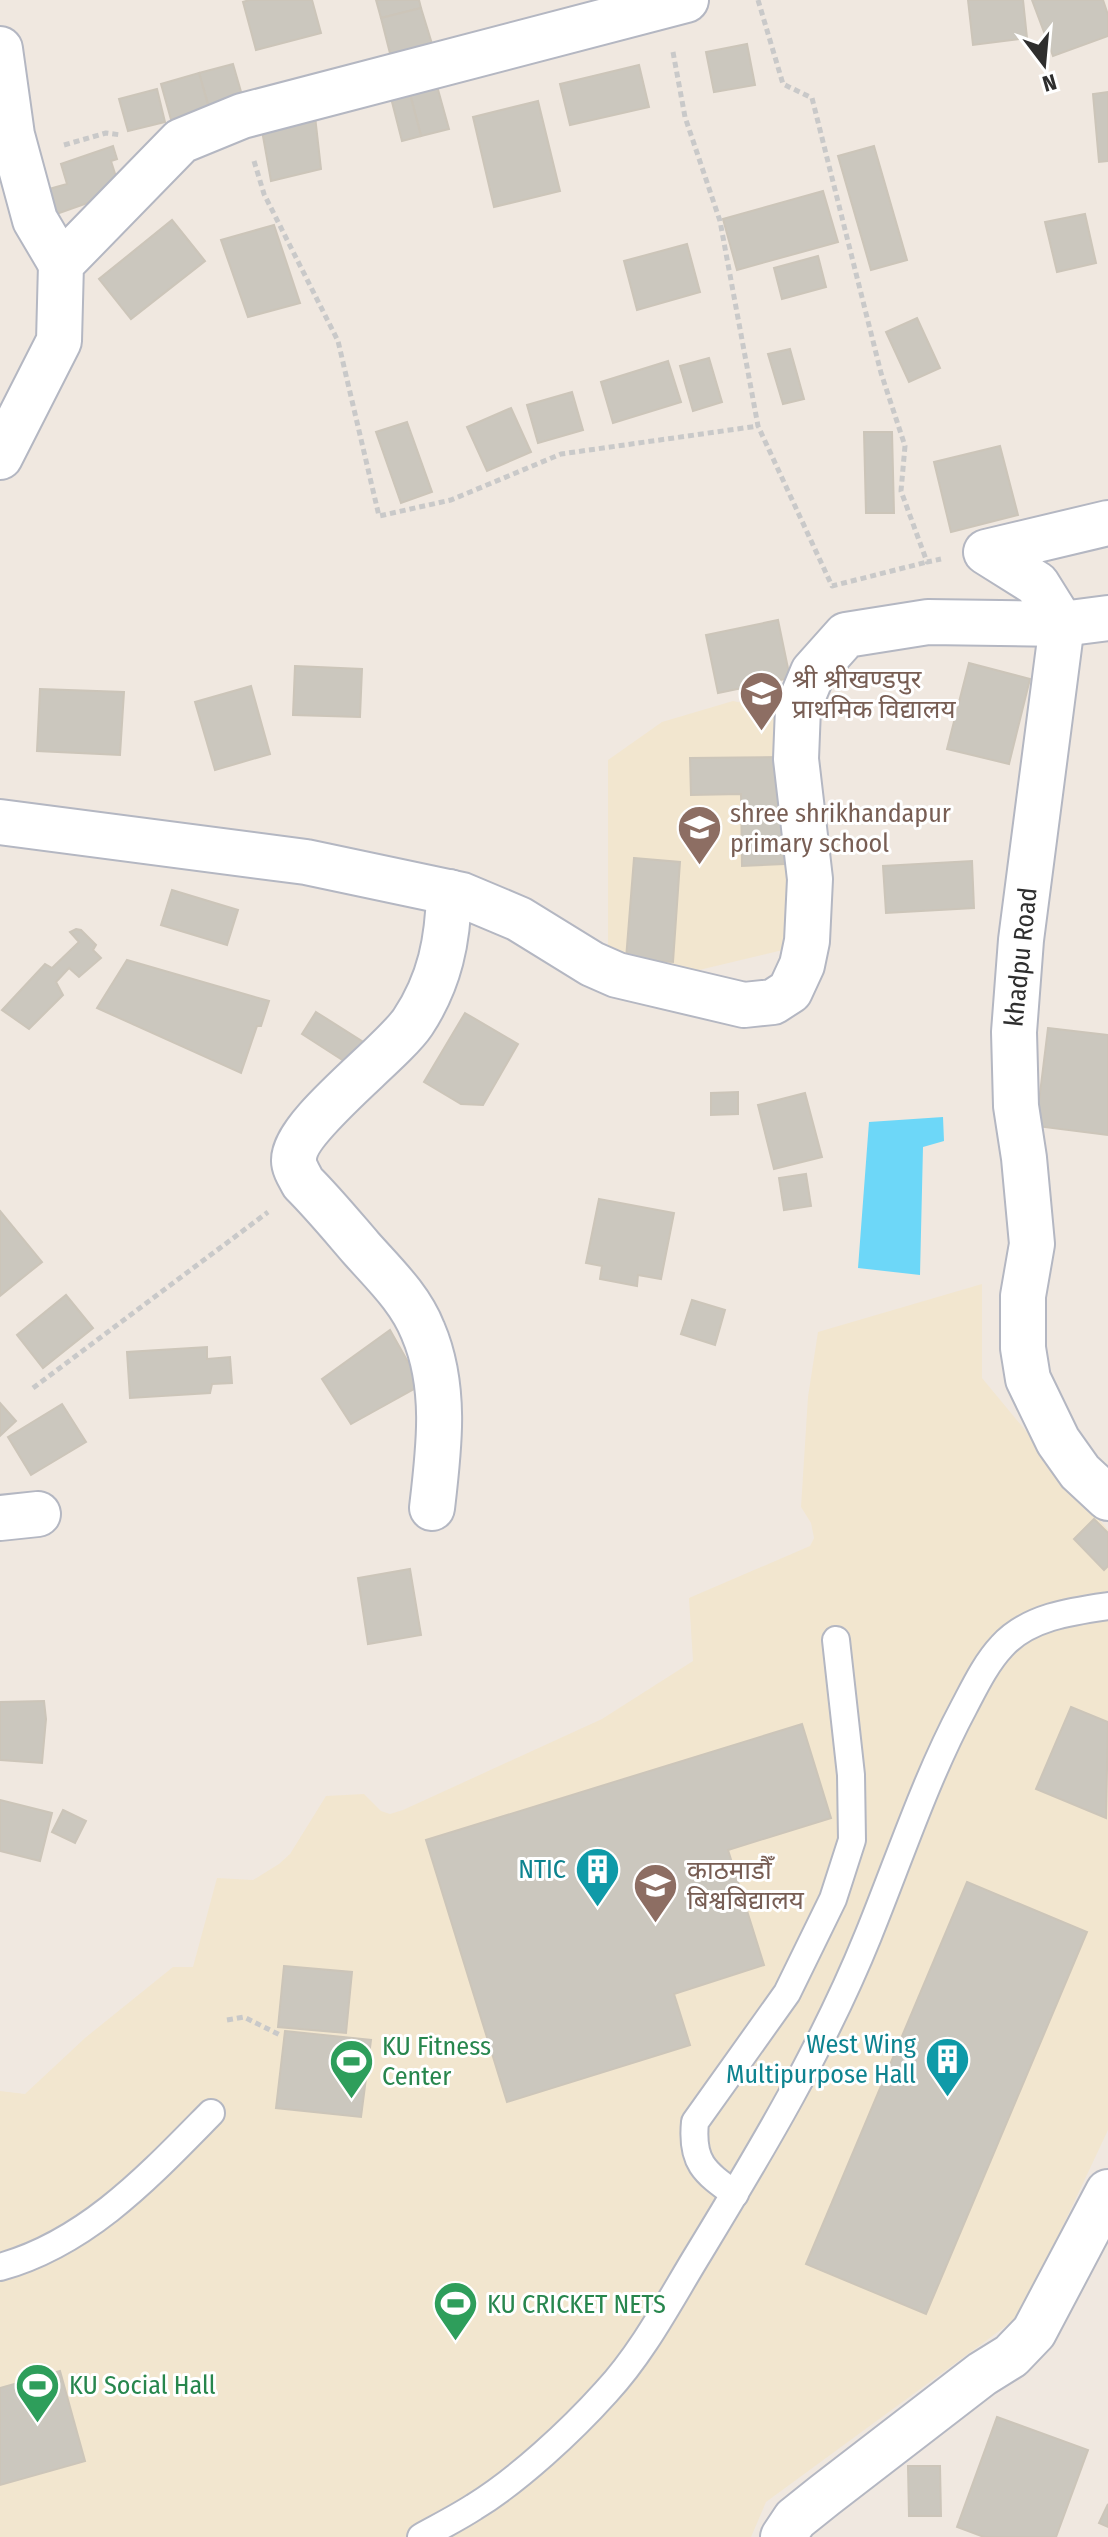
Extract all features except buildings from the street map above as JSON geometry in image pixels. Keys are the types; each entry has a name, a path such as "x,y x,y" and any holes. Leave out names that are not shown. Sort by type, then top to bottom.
{"street":[{"path":"61,264 181,141 242,116 676,4"},
{"path":"0,49 12,135 35,220 61,264 59,341 0,457"},
{"path":"986,552 1108,523"},
{"path":"986,552 1037,584 1062,624"},
{"path":"0,822 306,862 449,892 519,919 592,964 617,975 744,1005 773,1002 790,991 802,965 807,941 810,879 796,759 798,708 813,672 846,635 928,622 1062,624 1108,618"},
{"name":"khadpu Road","path":"1062,624 1021,940 1014,1032 1016,1106 1032,1244 1023,1296 1023,1348 1028,1379 1058,1441 1080,1472 1108,1498"},
{"path":"432,1508 440,1415 438,1391 424,1331 401,1292 303,1183 293,1162 298,1143 328,1106 384,1056 411,1024 433,987 440,971 448,926 449,892"},
{"path":"783,2537 795,2519 982,2374 1011,2356 1034,2332 1108,2192"}],"lane":[{"path":"421,2537 476,2506 519,2474 608,2391 647,2337 735,2194 806,2070 867,1940 944,1743 978,1680 1003,1644 1021,1631 1074,1610 1108,1606"},
{"path":"735,2194 704,2172 692,2145 695,2122 787,1993 833,1899 852,1840 851,1775 836,1640"},
{"path":"0,2267 30,2259 73,2236 137,2187 211,2113"}],"path":[{"path":"758,0 783,84 812,98 881,373 905,446 901,491 927,562"},
{"path":"676,4 685,117 720,221 758,426 832,586 927,562 986,552"},
{"path":"242,116 264,194 338,341 379,516 451,500 561,454 758,426"},
{"path":"12,135 36,153 106,133 181,141"},
{"path":"33,1388 303,1183"},
{"path":"227,2020 244,2017 280,2035"}],"shaded area":[{"name":"shree shrikhandapur primary school","path":"733,701 783,711 791,948 674,976 608,955 608,760 662,722"},
{"name":"काठमाडौँ बिश्वबिद्यालय","path":"982,1284 982,1378 1108,1530 1108,2130 1021,2315 766,2502 751,2537 0,2537 0,2091 25,2094 85,2038 173,1967 193,1967 217,1878 253,1880 279,1864 290,1854 326,1796 364,1794 381,1811 390,1814 403,1810 602,1719 693,1661 689,1598 810,1546 814,1538 811,1523 801,1507 808,1397 818,1332"}],"water":[{"path":"943,1117 944,1141 923,1147 920,1275 858,1268 869,1122"}],"place":[{"name":"श्री श्रीखण्डपुर प्राथमिक विद्यालय","path":"761,733"},
{"name":"shree shrikhandapur primary school","path":"699,867"},
{"name":"NTIC","path":"597,1908"},
{"name":"काठमाडौँ बिश्वबिद्यालय","path":"656,1924"},
{"name":"West Wing Multipurpose Hall","path":"947,2098"},
{"name":"KU Fitness Center","path":"351,2100"},
{"name":"KU CRICKET NETS","path":"456,2343"},
{"name":"KU Social Hall","path":"38,2424"}]}
